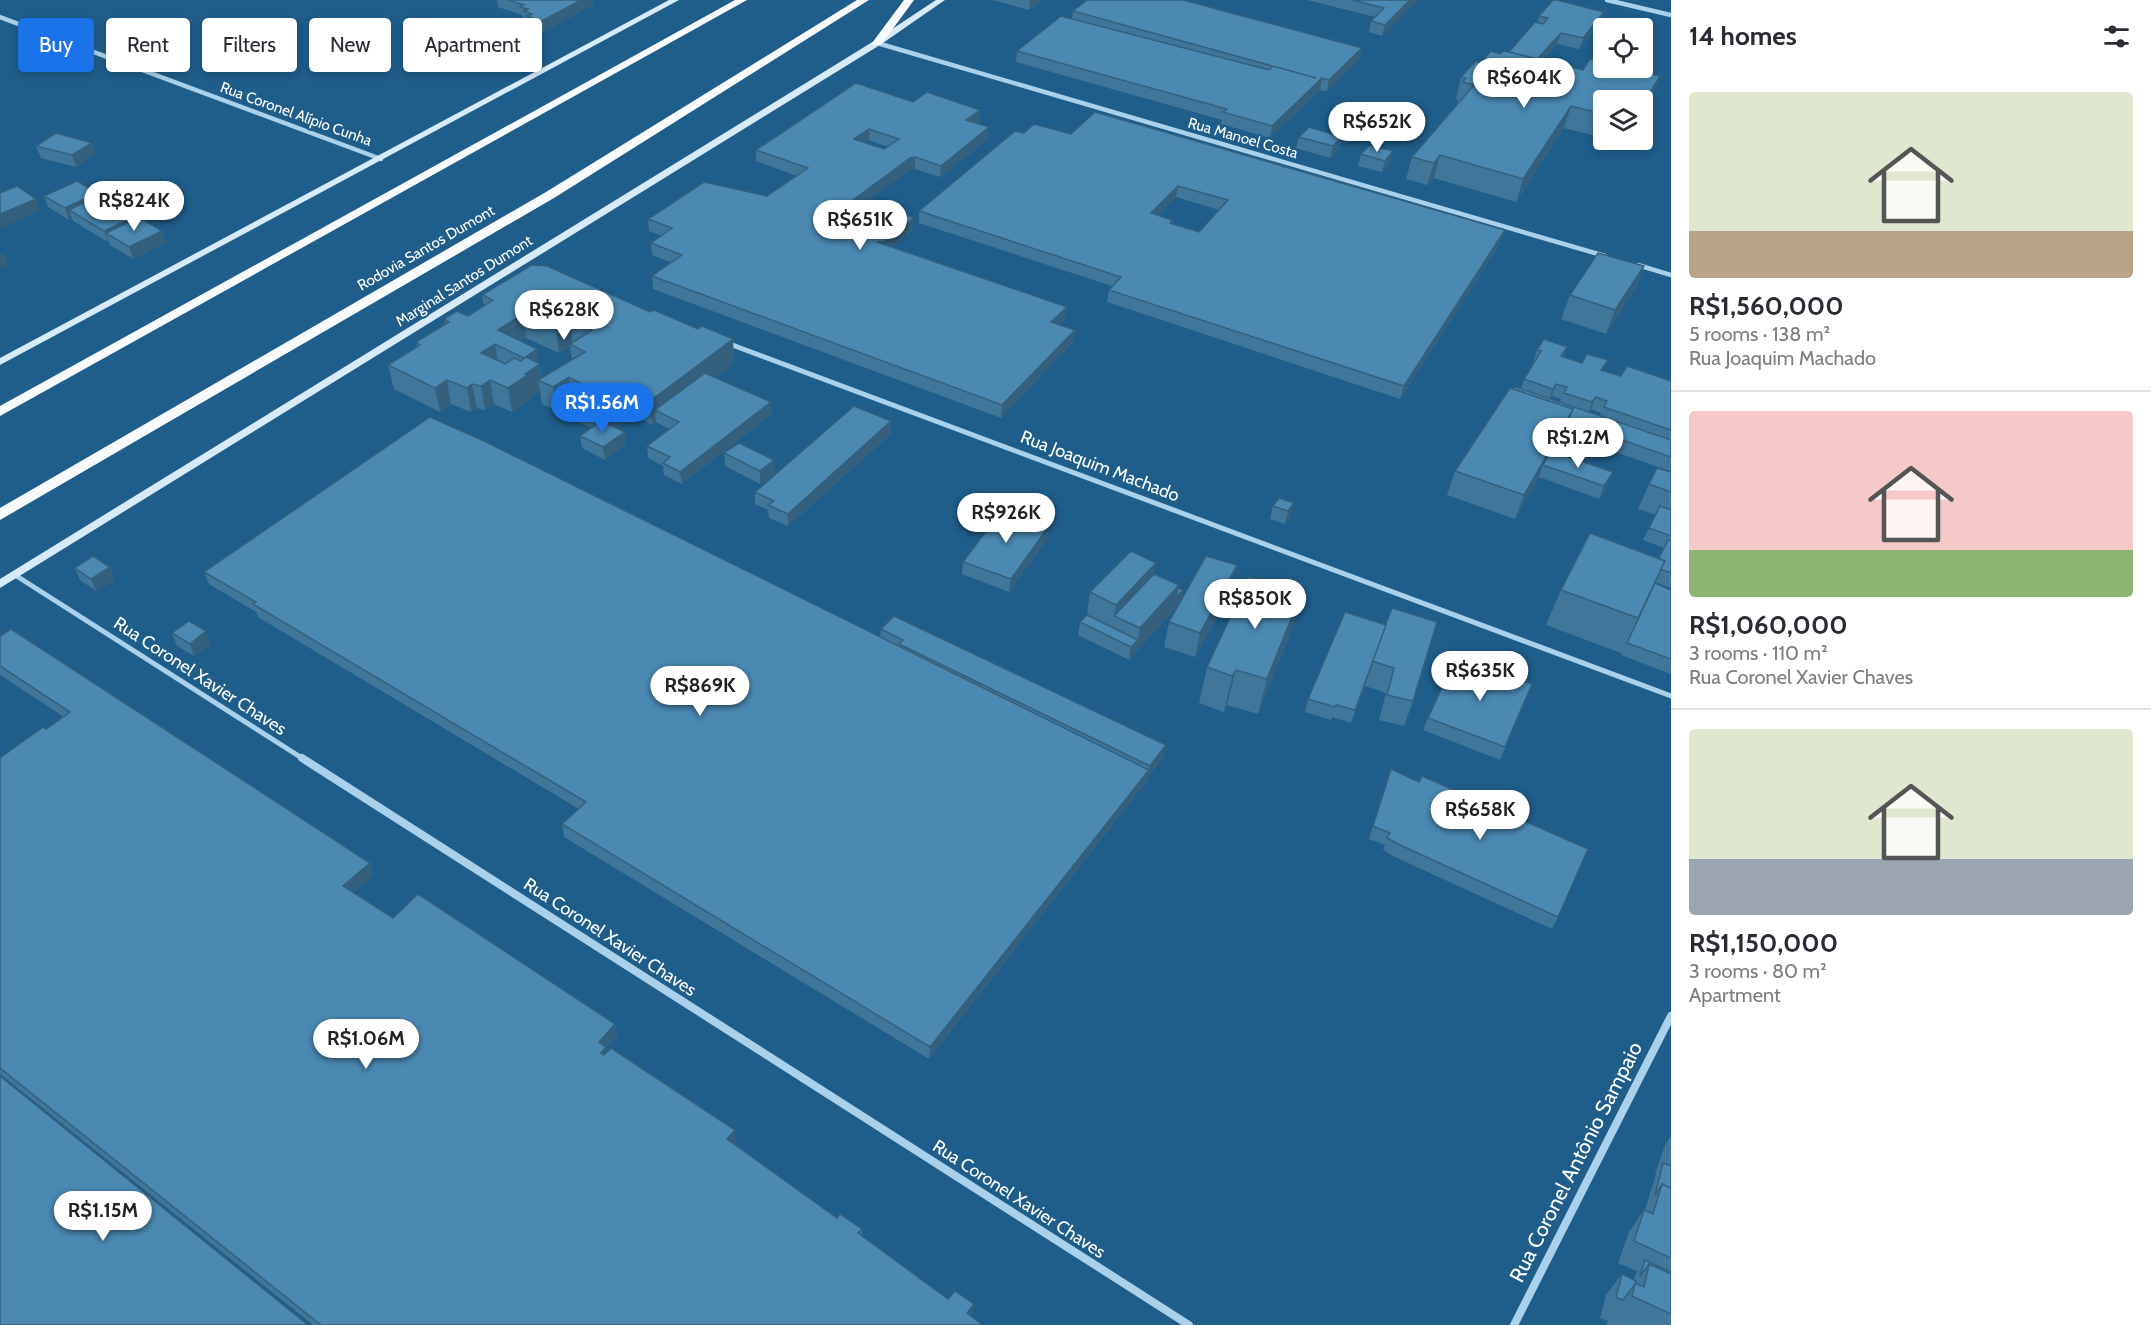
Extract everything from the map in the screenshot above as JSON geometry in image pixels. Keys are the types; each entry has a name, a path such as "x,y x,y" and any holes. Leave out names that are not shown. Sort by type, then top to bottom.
{"highway":[{"path":"0,412 742,0"},
{"name":"Rodovia Santos Dumont","path":"0,515 550,195 864,0"},
{"path":"877,43 909,0"}],"main road":[{"path":"0,362 675,0"},
{"name":"Marginal Santos Dumont","path":"0,584 877,43 941,0"}],"street":[{"path":"1607,0 1671,15"},
{"name":"Rua Coronel Alípio Cunha","path":"0,17 381,159"},
{"name":"Rua Manoel Costa","path":"877,43 1613,258"},
{"path":"518,265 530,269"},
{"path":"1636,265 1671,275"},
{"name":"Rua Joaquim Machado","path":"720,340 1671,696"},
{"name":"Rua Coronel Xavier Chaves","path":"15,575 1189,1325"},
{"name":"Rua Coronel Antônio Sampaio","path":"1514,1325 1671,1016"}],"building":[{"path":"508,0 581,0 542,21 542,18 527,16 532,14 524,11 528,9 520,7 524,5"},
{"path":"1087,0 1183,0 1362,48 1329,80 1322,78 1272,126 1223,112 1227,109 1017,51 1061,16 1269,70 1273,66 1073,11"},
{"path":"1352,0 1410,0 1385,25 1371,21 1384,8"},
{"path":"1553,0 1604,12 1599,18 1593,18 1593,26 1583,38 1561,33 1537,59 1509,52 1535,22 1543,24 1548,18 1539,16"},
{"path":"1491,51 1500,54 1504,51 1583,70 1590,59 1593,60 1593,78 1653,78 1653,74 1660,76 1652,90 1593,90 1593,111 1571,106 1523,179 1440,155 1434,163 1412,157 1474,85 1463,82 1466,78 1461,77 1476,61 1481,63"},
{"path":"856,83 913,102 927,92 980,110 966,120 989,127 941,166 915,157 910,158 849,203 861,207 869,201 914,218 884,242 877,242 1067,307 1051,322 1075,330 1002,405 652,276 682,255 651,243 672,228 648,219 704,182 767,196 808,168 756,150","holes":["869,129 899,139 884,149 854,139"]},
{"path":"1095,112 1505,230 1404,386 1109,290 1121,277 919,211 1015,131 1024,133 1034,124 1071,134","holes":["1178,186 1228,200 1199,232 1170,223 1172,220 1151,213"]},
{"path":"1309,127 1342,137 1333,146 1299,137"},
{"path":"56,133 92,143 72,155 36,146"},
{"path":"1370,145 1393,151 1385,161 1361,154"},
{"path":"77,181 97,193 65,208 44,196"},
{"path":"17,186 36,199 0,214 0,193"},
{"path":"100,195 136,216 104,231 69,210"},
{"path":"139,217 162,231 129,247 106,233"},
{"path":"1598,253 1644,266 1615,310 1570,295"},
{"path":"532,265 547,266 650,312 654,310 698,329 702,326 733,339 650,401 631,391 604,411 571,395 586,386 569,377 553,387 538,380 585,352 570,344 592,330 570,320 556,329 523,314 498,330 537,349 524,358 495,344 481,353 505,364 514,358 521,361 526,357 540,364 508,388 490,380 481,386 472,384 467,388 447,380 435,388 388,365 420,345 416,342 449,322 444,319 457,311 468,316 493,300 482,295"},
{"path":"1544,339 1567,347 1561,356 1582,363 1587,354 1608,360 1601,370 1621,376 1627,366 1671,381 1671,430 1604,407 1607,401 1596,397 1592,402 1564,393 1567,387 1556,384 1553,389 1524,379 1541,351 1537,350"},
{"path":"705,373 771,402 680,472 663,463 670,457 647,446 679,422 655,410"},
{"path":"1515,387 1671,440 1671,457 1568,421 1573,409 1513,389"},
{"path":"1510,388 1573,409 1524,495 1455,471"},
{"path":"854,406 891,421 788,514 768,505 774,501 755,492"},
{"path":"430,417 484,441 1149,770 930,1047 562,824 586,802 253,604 256,602 204,572"},
{"path":"601,421 625,432 603,447 580,436"},
{"path":"739,443 774,460 760,471 724,453"},
{"path":"1551,451 1613,472 1604,486 1543,465"},
{"path":"1657,468 1671,472 1671,492 1649,484"},
{"path":"1279,498 1294,503 1288,511 1273,506"},
{"path":"1660,506 1671,510 1671,536 1649,528"},
{"path":"1002,510 1049,526 1011,579 963,562"},
{"path":"1590,533 1665,561 1638,618 1561,590"},
{"path":"1668,540 1671,541 1671,573 1661,569 1665,561 1659,558"},
{"path":"1131,551 1156,563 1116,605 1090,592"},
{"path":"93,556 110,567 91,579 75,568"},
{"path":"1206,556 1237,565 1200,633 1169,622"},
{"path":"1154,574 1179,585 1140,628 1114,616"},
{"path":"1249,577 1301,594 1267,679 1236,670 1232,676 1207,667"},
{"path":"1655,583 1671,590 1671,659 1627,643"},
{"path":"1178,588 1183,590 1176,597"},
{"path":"1392,608 1437,622 1413,701 1387,695 1394,668 1372,661"},
{"path":"1345,612 1386,625 1355,710 1308,699"},
{"path":"1087,615 1138,640 1131,647 1080,622"},
{"path":"894,616 1166,745 1150,766 899,644 903,640 881,629"},
{"path":"189,621 206,631 190,644 172,633"},
{"path":"11,629 370,863 343,886 393,918 418,894 615,1024 599,1042 606,1047 601,1053 604,1055 611,1048 735,1130 727,1139 837,1218 840,1214 862,1229 858,1233 948,1299 955,1291 974,1304 967,1313 983,1325 321,1325 0,1068 0,758 43,727 46,729 70,712 0,666 0,636"},
{"path":"1456,657 1532,684 1505,747 1428,718"},
{"path":"1391,769 1419,782 1422,776 1588,849 1558,917 1400,845 1387,838 1390,833 1373,826"},
{"path":"0,1076 308,1325 0,1325"},
{"path":"1663,1163 1671,1166 1671,1188 1662,1184 1655,1195"},
{"path":"1662,1184 1671,1188 1671,1258 1634,1241 1644,1210 1653,1214"},
{"path":"1645,1260 1671,1274 1649,1264 1640,1276"},
{"path":"1649,1264 1671,1274 1671,1314 1632,1296 1635,1283 1644,1287"},
{"path":"1622,1274 1636,1281 1623,1300 1616,1297"}]}
